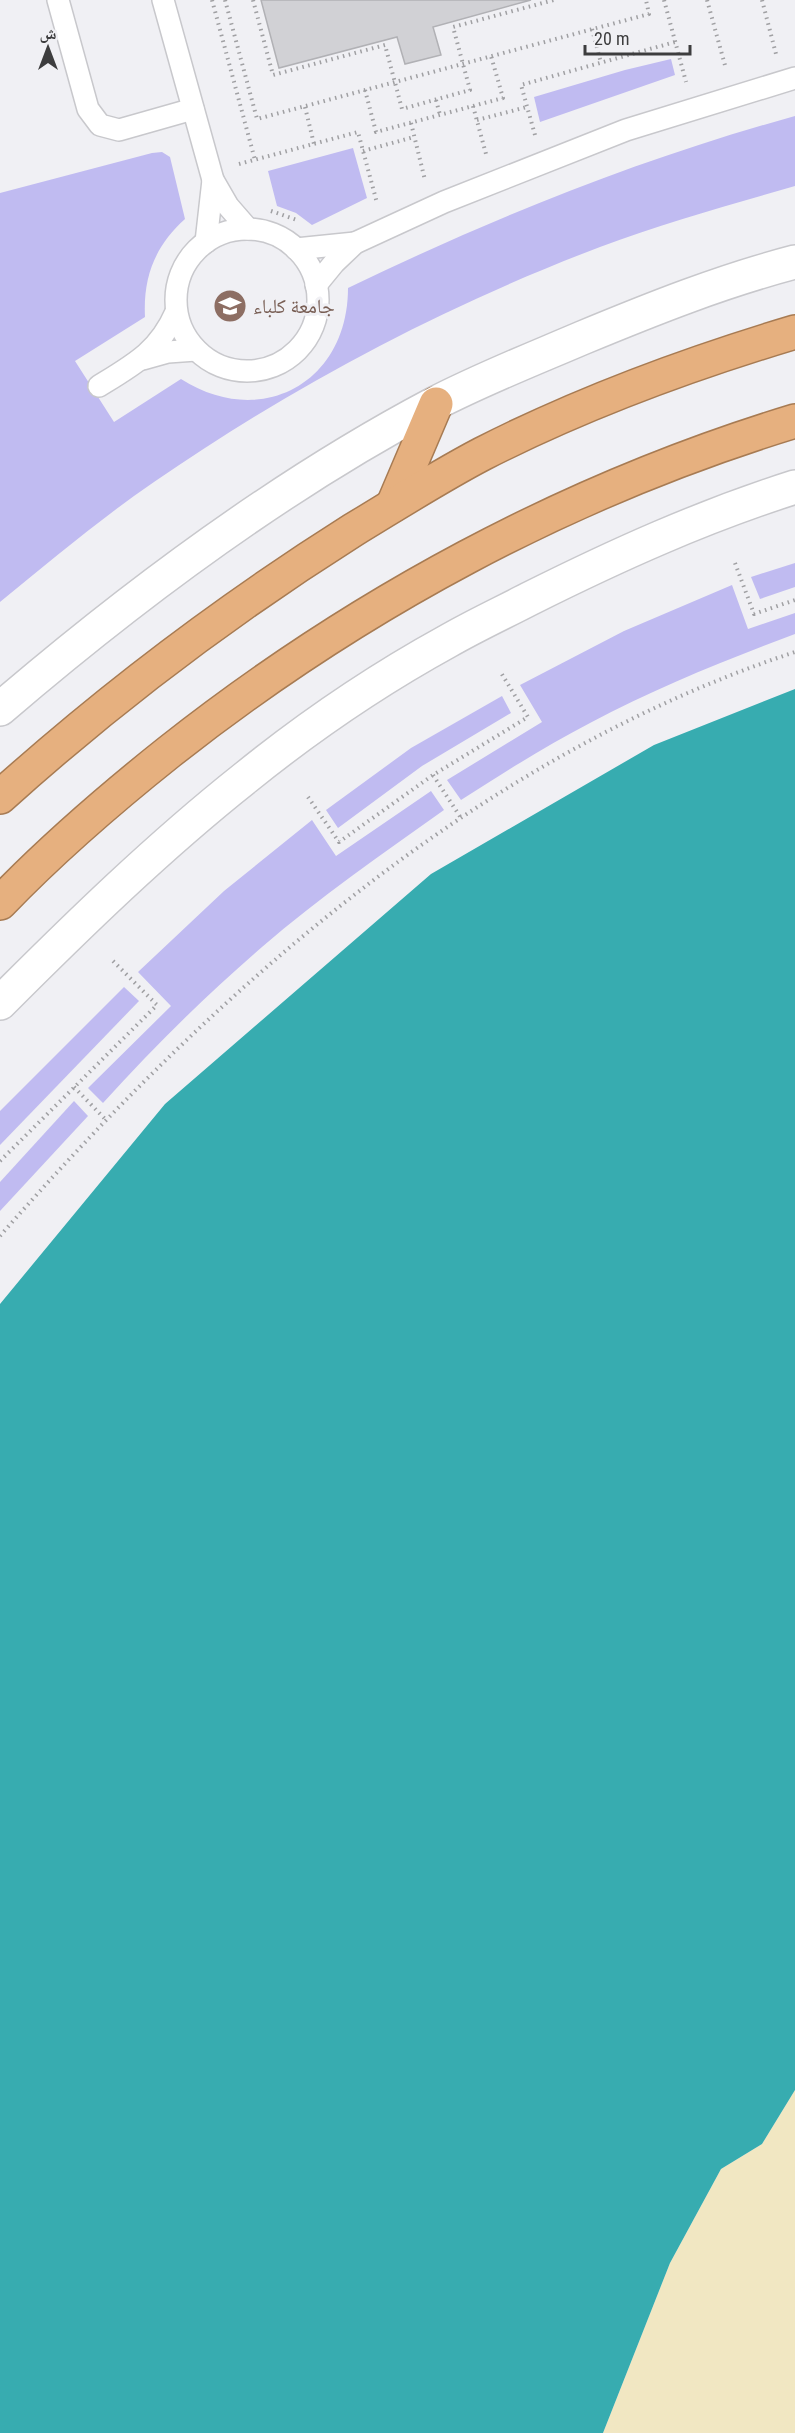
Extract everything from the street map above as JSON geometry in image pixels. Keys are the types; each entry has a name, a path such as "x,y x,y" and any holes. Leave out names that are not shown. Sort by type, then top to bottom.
{"highway":[{"path":"0,797 119,695 216,621 393,505 482,454 567,414 654,379 795,332"},
{"path":"393,505 436,404"},
{"path":"0,903 69,836 189,736 280,670 365,615 433,575 593,496 676,462 795,421"}],"street":[{"path":"0,709 88,637 218,538 377,436 436,404 534,359 687,295 795,262"},
{"path":"0,1003 127,881 197,818 303,734 374,685 448,641 617,555 689,524 795,487"}],"lane":[{"path":"58,0 88,109 100,125 119,130 193,109"},
{"path":"163,0 213,180 228,206 248,229"},
{"path":"316,285 355,243 444,202 626,130 795,78"},
{"path":"207,242 213,180"},
{"path":"99,386 140,360 162,339 176,312 178,280 185,265 194,252 219,235 248,229 265,232 281,239 296,249 305,260 316,285 316,312 307,338 296,351 281,362 264,369 228,368 211,361 196,350 184,332 176,312"},
{"path":"296,249 355,243"},
{"path":"140,360 168,352 196,350"}],"path":[{"path":"212,0 255,160"},
{"path":"225,0 257,119 649,14 646,0"},
{"path":"253,0 273,75 385,45 402,109 470,90 453,27 554,0"},
{"path":"664,0 686,82"},
{"path":"707,0 726,69"},
{"path":"762,0 776,55"},
{"path":"592,29 601,63"},
{"path":"535,136 521,85 675,42"},
{"path":"766,57 786,52"},
{"path":"365,90 376,132 411,123 503,98 491,56"},
{"path":"716,72 736,66"},
{"path":"676,85 696,79"},
{"path":"436,100 440,115"},
{"path":"473,105 486,156"},
{"path":"305,107 314,144"},
{"path":"477,120 527,107"},
{"path":"411,123 426,182"},
{"path":"238,165 358,132 378,204"},
{"path":"525,140 545,132"},
{"path":"363,151 414,137"},
{"path":"476,160 496,152"},
{"path":"235,154 241,176"},
{"path":"416,186 436,178"},
{"path":"368,209 387,200"},
{"path":"265,210 286,215 305,225"},
{"path":"735,563 754,614 795,600"},
{"path":"0,1236 106,1120 210,1018 291,946 377,879 461,818 539,768 617,726 696,690 795,652"},
{"path":"308,797 339,842 433,775 528,717 500,671"},
{"path":"433,775 461,818"},
{"path":"0,1161 158,1005 113,961"},
{"path":"74,1088 106,1120"}],"shaded area":[{"path":"671,59 675,75 540,122 534,97"},
{"path":"795,116 795,186 672,222 600,247 483,296 370,351 260,413 154,482 95,525 0,602 0,193 152,153 162,152 170,157 185,219 166,240 153,263 146,289 145,317 75,361 114,422 181,379 211,394 241,400 269,398 294,388 316,372 333,349 344,321 348,288 402,262 567,192 680,151"},
{"path":"353,148 367,198 312,225 296,213 277,206 268,171"},
{"path":"795,563 795,587 760,599 751,577"},
{"path":"732,585 748,629 795,613 795,634 691,675 615,710 541,750 461,800 447,780 542,722 520,685 624,631"},
{"path":"502,696 511,713 422,766 338,828 326,810 411,748"},
{"path":"431,791 444,810 329,893 262,947 180,1023 103,1103 88,1088 171,1006 138,972 224,891 312,820 336,856"},
{"path":"124,987 139,1001 0,1145 0,1111"},
{"path":"74,1101 88,1116 0,1211 0,1182"}],"sand":[{"path":"795,2090 795,2433 603,2433 670,2263 721,2169 762,2144"}],"water":[{"path":"795,689 795,2090 762,2144 721,2169 670,2263 603,2433 0,2433 0,1304 165,1104 431,874 654,745"}],"building":[{"path":"261,0 531,0 433,27 441,55 405,64 397,37 279,68"}],"place":[{"name":"جامعة كلباء","path":"230,306"}]}
